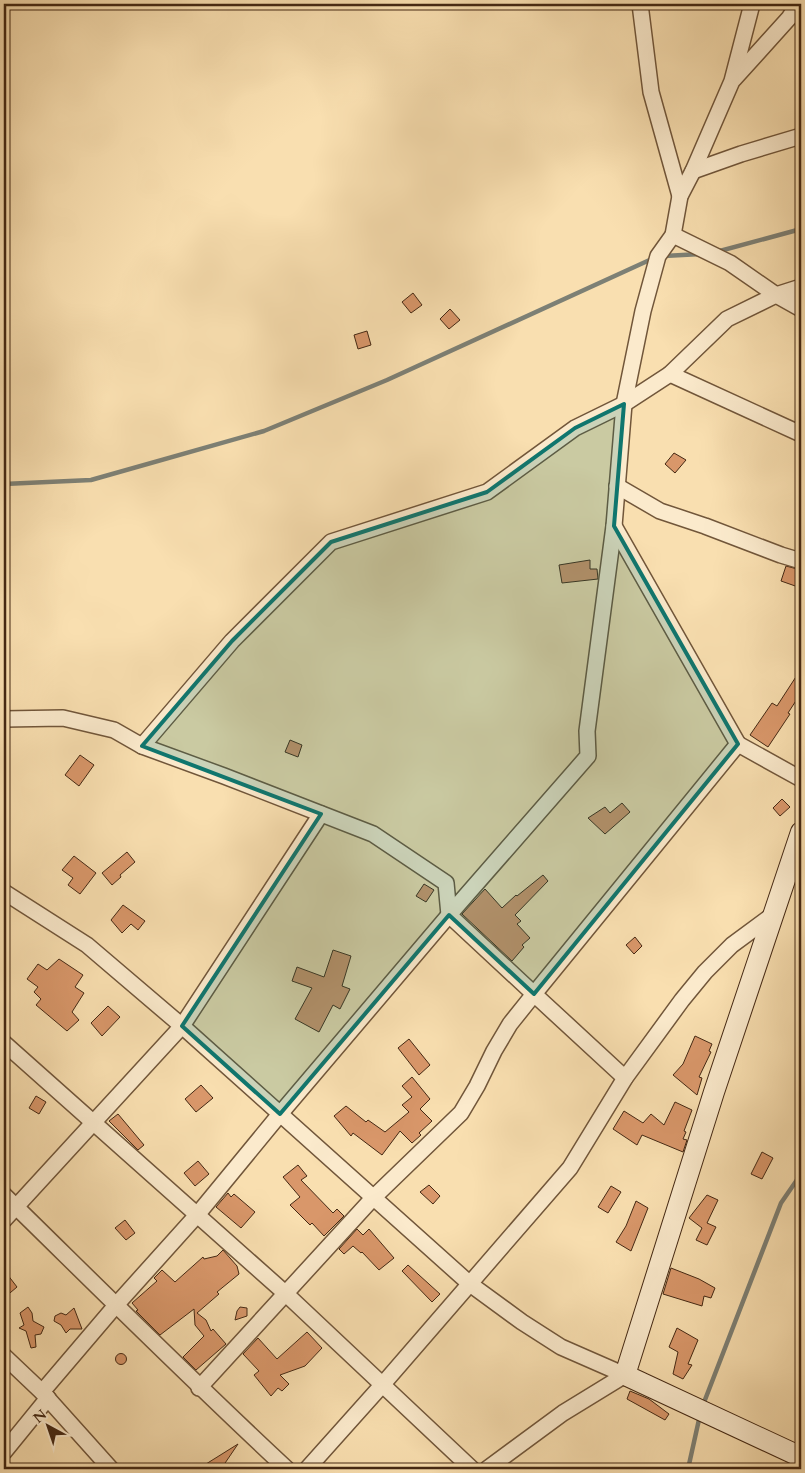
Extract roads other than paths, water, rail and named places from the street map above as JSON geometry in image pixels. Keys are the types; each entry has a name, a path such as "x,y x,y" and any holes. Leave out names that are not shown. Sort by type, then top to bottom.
{"main road":[{"path":"801,832 682,1191 624,1375 801,1457"}],"street":[{"path":"640,4 651,92 680,196"},
{"path":"4,1452 45,1395 117,1304 197,1215 449,915 588,756 587,731 614,526 624,404 643,311 658,256 673,235 680,196 732,82 752,4"},
{"path":"732,82 789,18 798,4"},
{"path":"693,171 801,136"},
{"path":"673,235 730,263 776,295 801,309"},
{"path":"142,746 232,641 331,542 487,492 575,428 624,404 670,374 727,319 776,295 801,287"},
{"path":"670,374 801,434"},
{"path":"617,486 660,511 801,561"},
{"path":"614,526 738,744 801,779"},
{"path":"4,719 64,718 114,730 142,746 373,834 446,883 449,915 625,1078"},
{"path":"199,1388 373,1198 460,1112 477,1086 510,1024 738,744"},
{"path":"4,1220 182,1026 321,814"},
{"path":"4,892 87,945 182,1026 470,1284 522,1322 562,1347 624,1375"},
{"path":"306,1469 383,1384 570,1168 625,1078 705,972 732,946 774,914"},
{"path":"4,1043 285,1293 472,1469"},
{"path":"4,1195 117,1304 199,1388 287,1469"},
{"path":"4,1356 45,1395 111,1469"},
{"path":"487,1469 563,1413 624,1375"}],"waterway":[{"path":"716,252 801,229"},
{"path":"664,256 701,254"},
{"path":"4,484 91,480 264,431 387,380 654,258"},
{"path":"703,1405 781,1203 801,1174"},
{"path":"688,1469 700,1415"}]}
